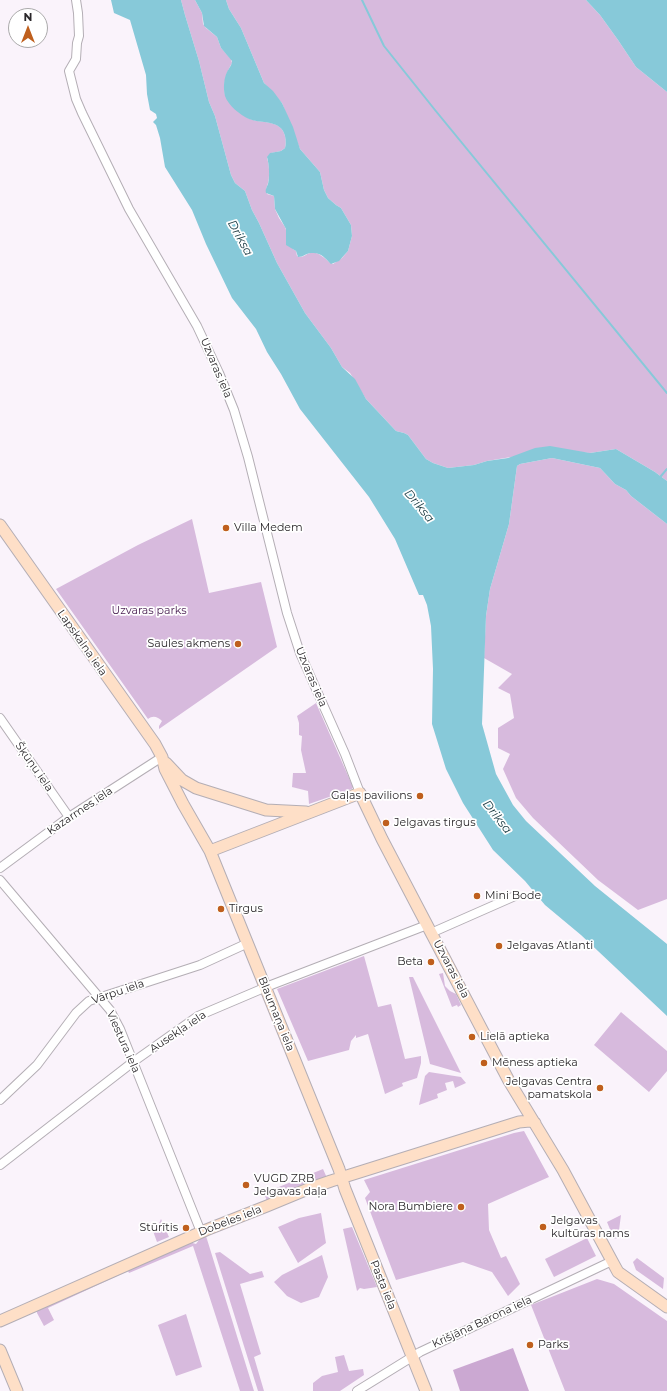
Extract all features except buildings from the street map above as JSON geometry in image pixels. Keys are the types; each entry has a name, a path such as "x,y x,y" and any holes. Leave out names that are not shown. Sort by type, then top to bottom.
{"main road":[{"name":"Lapskalna iela","path":"0,525 155,744 163,760 165,769 210,852 360,793"},
{"name":"Lapskalna iela","path":"163,760 182,780 196,788 266,810 314,812"},
{"name":"Uzvaras iela","path":"360,793 429,929 510,1081 569,1181 618,1272 667,1307"},
{"path":"266,810 270,816 270,829"},
{"name":"Blaumaņa iela","path":"210,852 266,987 342,1178"},
{"name":"Dobeles iela","path":"0,1321 201,1232 308,1189 519,1122 530,1121 535,1123"},
{"name":"Pasta iela","path":"342,1178 426,1391"},
{"path":"0,1350 17,1391"}],"street":[{"name":"Uzvaras iela","path":"76,0 79,36 76,59 69,71 76,99 126,204 197,326 219,373 234,410 248,457 293,632 300,653 345,754 360,793"},
{"name":"Šķūņu iela","path":"0,718 68,817"},
{"name":"Kazarmes iela","path":"0,868 68,817 163,760"},
{"name":"Viestura iela","path":"0,880 110,1010 120,1029 201,1232"},
{"name":"Ausekļa iela","path":"0,1165 133,1062 198,1016 266,987 429,929 515,896"},
{"name":"Vārpu iela","path":"0,1100 37,1065 76,1013 89,1001 200,965 248,943"},
{"name":"Krišjāņa Barona iela","path":"357,1391 412,1356 612,1261"}],"green space":[{"path":"181,0 195,0 202,13 203,24 217,37 221,48 231,59 232,63 225,82 225,95 240,112 250,119 275,124 283,131 286,139 285,148 281,151 271,153 267,158 269,174 266,189 267,194 274,196 275,209 285,227 297,256 301,257 310,253 317,253 333,264 342,258 348,251 352,236 351,225 341,208 328,198 324,190 320,172 300,149 282,103 264,83 241,28 229,9 226,0 586,0 600,15 636,67 667,92 667,481 655,472 616,449 590,453 576,452 511,457 474,465 448,468 426,459 408,435 396,431 366,399 350,373 342,367 331,348 305,313 277,263 252,210 245,191 235,183 231,175"},
{"path":"552,458 600,468 615,484 626,490 631,496 667,524 667,899 638,910 598,880 533,818 516,798 503,769 510,754 498,748 498,728 514,718 510,694 498,688 512,674 484,658 486,616 490,589 509,524 517,466 520,464"},
{"name":"Uzvaras parks","path":"192,519 209,593 261,582 277,647 159,729 162,721 155,717 148,719 56,589 138,545"},
{"path":"316,703 353,787 352,789 309,804 308,791 292,787 293,773 306,773 301,750 302,736 299,735 299,723 297,716"},
{"path":"364,956 378,1007 391,1004 405,1059 421,1056 421,1063 417,1078 402,1083 403,1086 385,1094 368,1034 356,1038 356,1035 351,1041 349,1050 308,1061 277,989"},
{"path":"443,973 445,986 456,994 461,1005 458,1007 457,1005 452,1007 439,974"},
{"path":"409,977 413,977 461,1073 430,1064"},
{"path":"621,1012 667,1051 667,1071 649,1092 594,1045"},
{"path":"429,1072 461,1077 466,1083 455,1088 453,1081 445,1083 447,1090 437,1094 438,1098 419,1105 425,1076"},
{"path":"524,1131 549,1177 488,1204 489,1230 501,1258 506,1256 520,1284 508,1296 492,1272 463,1262 396,1280 365,1198 370,1192 364,1180"},
{"path":"323,1169 327,1178 267,1201 264,1193"},
{"path":"321,1213 326,1243 298,1263 278,1227 299,1218"},
{"path":"621,1215 618,1238 614,1239 607,1222"},
{"path":"161,1219 169,1237 157,1242 153,1231 158,1226"},
{"path":"352,1227 377,1287 364,1289 360,1288 357,1291 343,1229"},
{"path":"202,1236 206,1236 254,1391 240,1391 193,1246 129,1273 128,1271 48,1308 54,1320 44,1326 37,1313 37,1309 189,1242 196,1244"},
{"path":"587,1238 596,1256 554,1277 545,1259"},
{"path":"220,1252 250,1274 262,1271 264,1277 240,1284 261,1354 254,1357 264,1391 258,1391 215,1253"},
{"path":"322,1255 328,1277 319,1297 301,1303 287,1296 274,1282 282,1275"},
{"path":"637,1258 664,1278 663,1289 636,1270 633,1262"},
{"path":"597,1279 614,1284 667,1321 667,1391 565,1391 531,1305"},
{"path":"186,1314 202,1367 176,1376 158,1325"},
{"path":"344,1355 349,1371 363,1369 364,1375 340,1391 313,1391 313,1383 322,1376 338,1372 335,1357"}],"shaded area":[{"path":"513,1348 529,1391 460,1391 453,1370"}],"water":[{"name":"Driksa","path":"111,0 181,0 231,175 235,183 245,191 252,210 277,263 305,313 331,348 342,367 355,379 366,399 396,431 408,435 426,459 448,468 474,465 487,461 508,458 535,448 550,446 590,453 616,449 655,472 667,481 667,524 631,496 626,490 615,484 600,468 552,458 520,464 517,466 509,524 490,589 486,616 482,724 496,774 513,805 526,821 595,886 667,944 667,1016 581,935 545,905 525,881 493,850 463,803 446,769 432,724 433,669 431,626 427,605 423,595 419,595 395,539 369,497 300,409 267,352 256,329 232,298 206,244 192,210 165,167 160,138 156,125 153,122 157,118 156,114 150,110 146,75 130,20 114,13"},
{"path":"195,0 226,0 229,9 241,28 264,83 273,91 282,103 293,127 300,149 320,172 324,190 328,198 341,208 351,225 352,236 348,251 339,261 331,264 318,253 309,253 298,257 296,251 286,245 286,229 275,209 274,196 266,193 269,177 267,157 270,153 281,151 285,148 285,136 283,131 275,124 249,119 238,112 229,103 225,96 224,83 232,61 221,48 217,37 204,26 202,13"},
{"path":"586,0 667,0 667,92 636,67 600,15"}],"waterway":[{"path":"362,0 384,46 667,393"},
{"path":"661,476 667,469"}],"place":[{"name":"Villa Medem","path":"226,528"},
{"name":"Saules akmens","path":"238,644"},
{"name":"Gaļas pavilions","path":"420,796"},
{"name":"Jelgavas tirgus","path":"386,823"},
{"name":"Mini Bode","path":"477,896"},
{"name":"Tirgus","path":"221,909"},
{"name":"Jelgavas Atlanti","path":"499,946"},
{"name":"Beta","path":"431,962"},
{"name":"Lielā aptieka","path":"472,1037"},
{"name":"Mēness aptieka","path":"484,1063"},
{"name":"Jelgavas Centra pamatskola","path":"600,1088"},
{"name":"VUGD ZRB Jelgavas daļa","path":"246,1185"},
{"name":"Nora Bumbiere","path":"461,1207"},
{"name":"Jelgavas kultūras nams","path":"543,1227"},
{"name":"Stūrītis","path":"186,1228"},
{"name":"Parks","path":"530,1345"}]}
